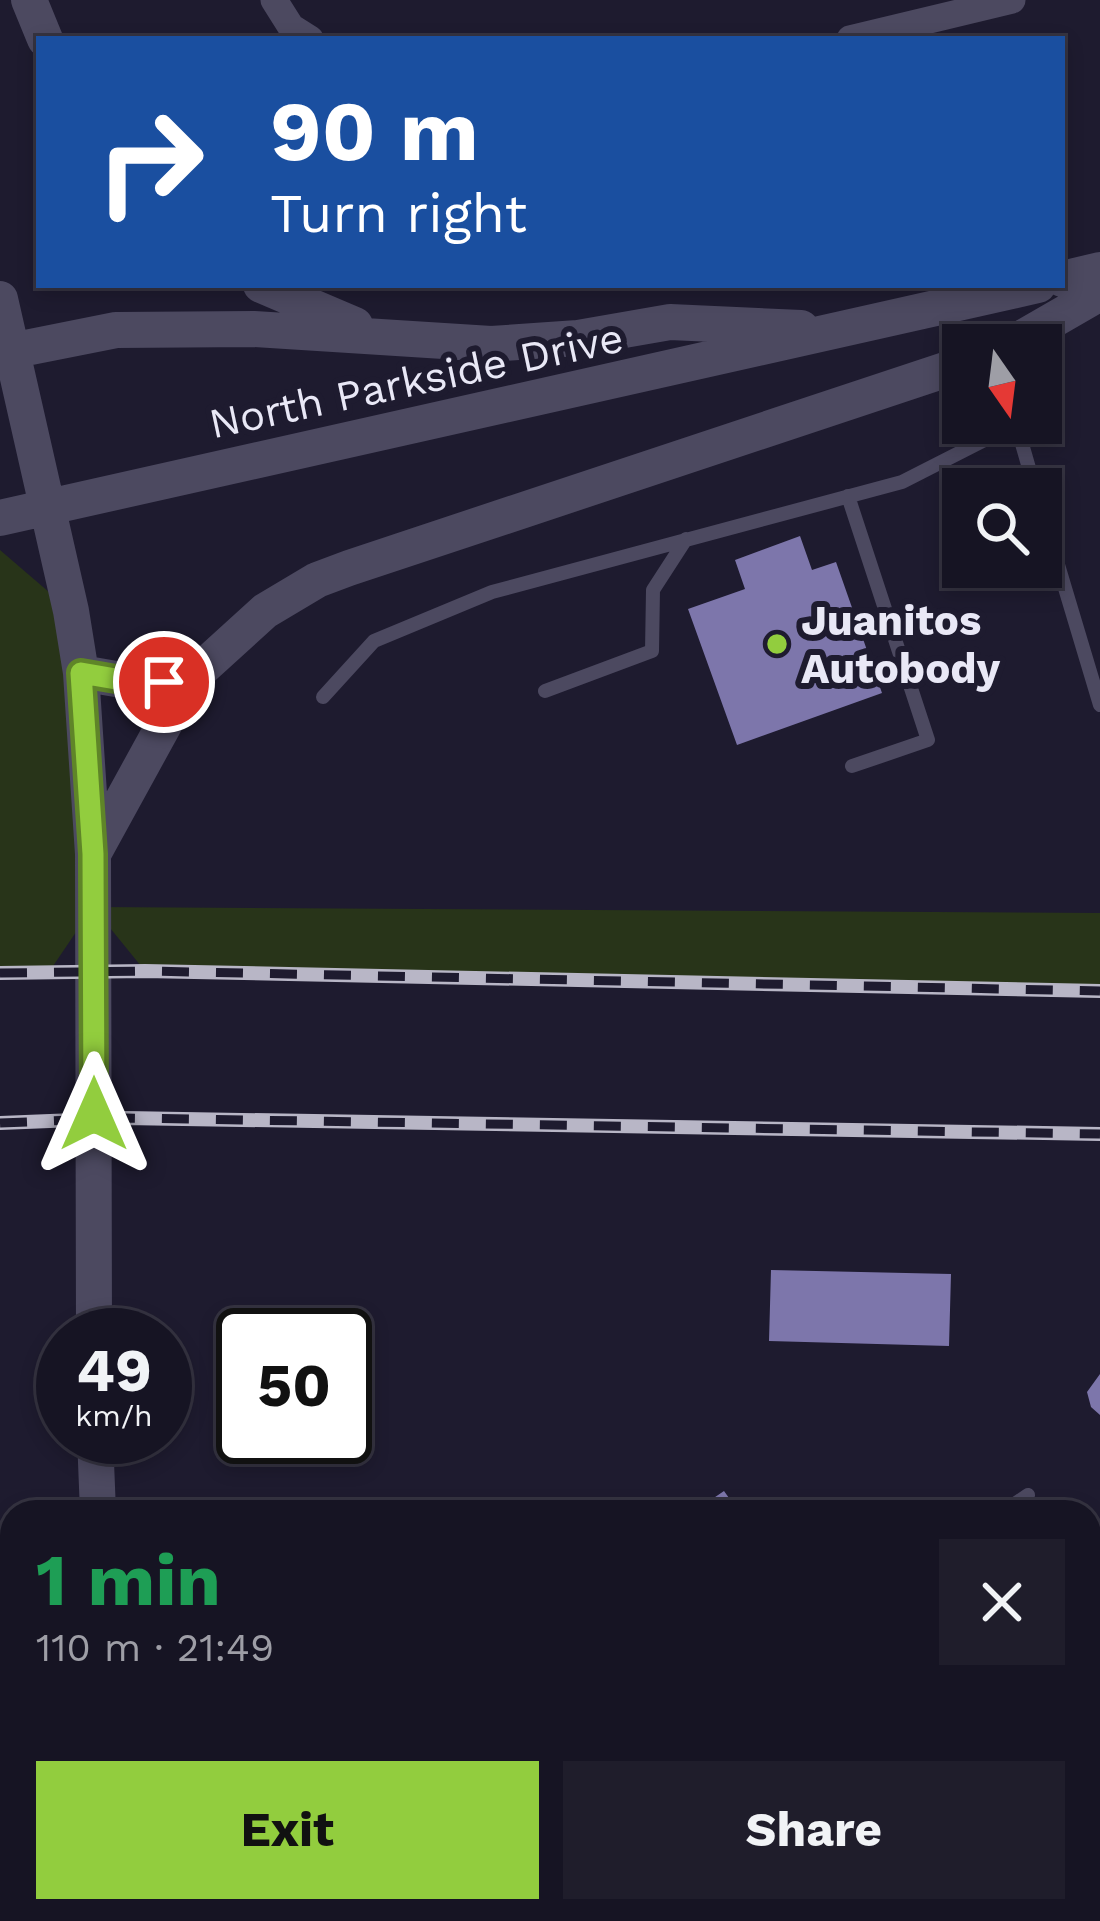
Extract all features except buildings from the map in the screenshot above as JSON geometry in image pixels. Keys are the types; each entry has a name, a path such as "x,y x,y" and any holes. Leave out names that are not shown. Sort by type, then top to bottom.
{"main road":[{"path":"28,0 44,36"},
{"path":"1065,278 1100,270"},
{"path":"268,288 386,338"},
{"path":"6,350 116,330 254,329 491,344 578,338 670,322 852,330 1026,288"},
{"path":"1046,324 1100,293"},
{"path":"0,299 6,350 71,610 81,673 93,854 94,1308"},
{"name":"North Parkside Drive","path":"0,518 852,330"},
{"path":"93,854 188,681 265,611 317,580 942,371"},
{"path":"81,673 139,683 188,681"},
{"path":"96,1464 98,1500"}],"street":[{"path":"274,0 292,27 306,36"},
{"path":"862,36 1012,0"}],"lane":[{"path":"323,697 374,640 492,592 902,482 975,444"},
{"path":"848,496 928,740 852,766"},
{"path":"545,691 652,651 653,590 686,539"},
{"path":"1062,578 1100,705"},
{"path":"1021,1500 1028,1495"}],"green space":[{"path":"0,550 71,611 94,907 1100,913 1100,991 145,971 93,907 49,972 0,973"}],"railway":[{"path":"0,973 145,971 1100,991"},
{"path":"0,1123 125,1118 1100,1134"}],"place":[{"name":"Juanitos Autobody","path":"777,644"}],"route":[{"path":"94,1114 93,854 81,673 139,683 164,682"}]}
